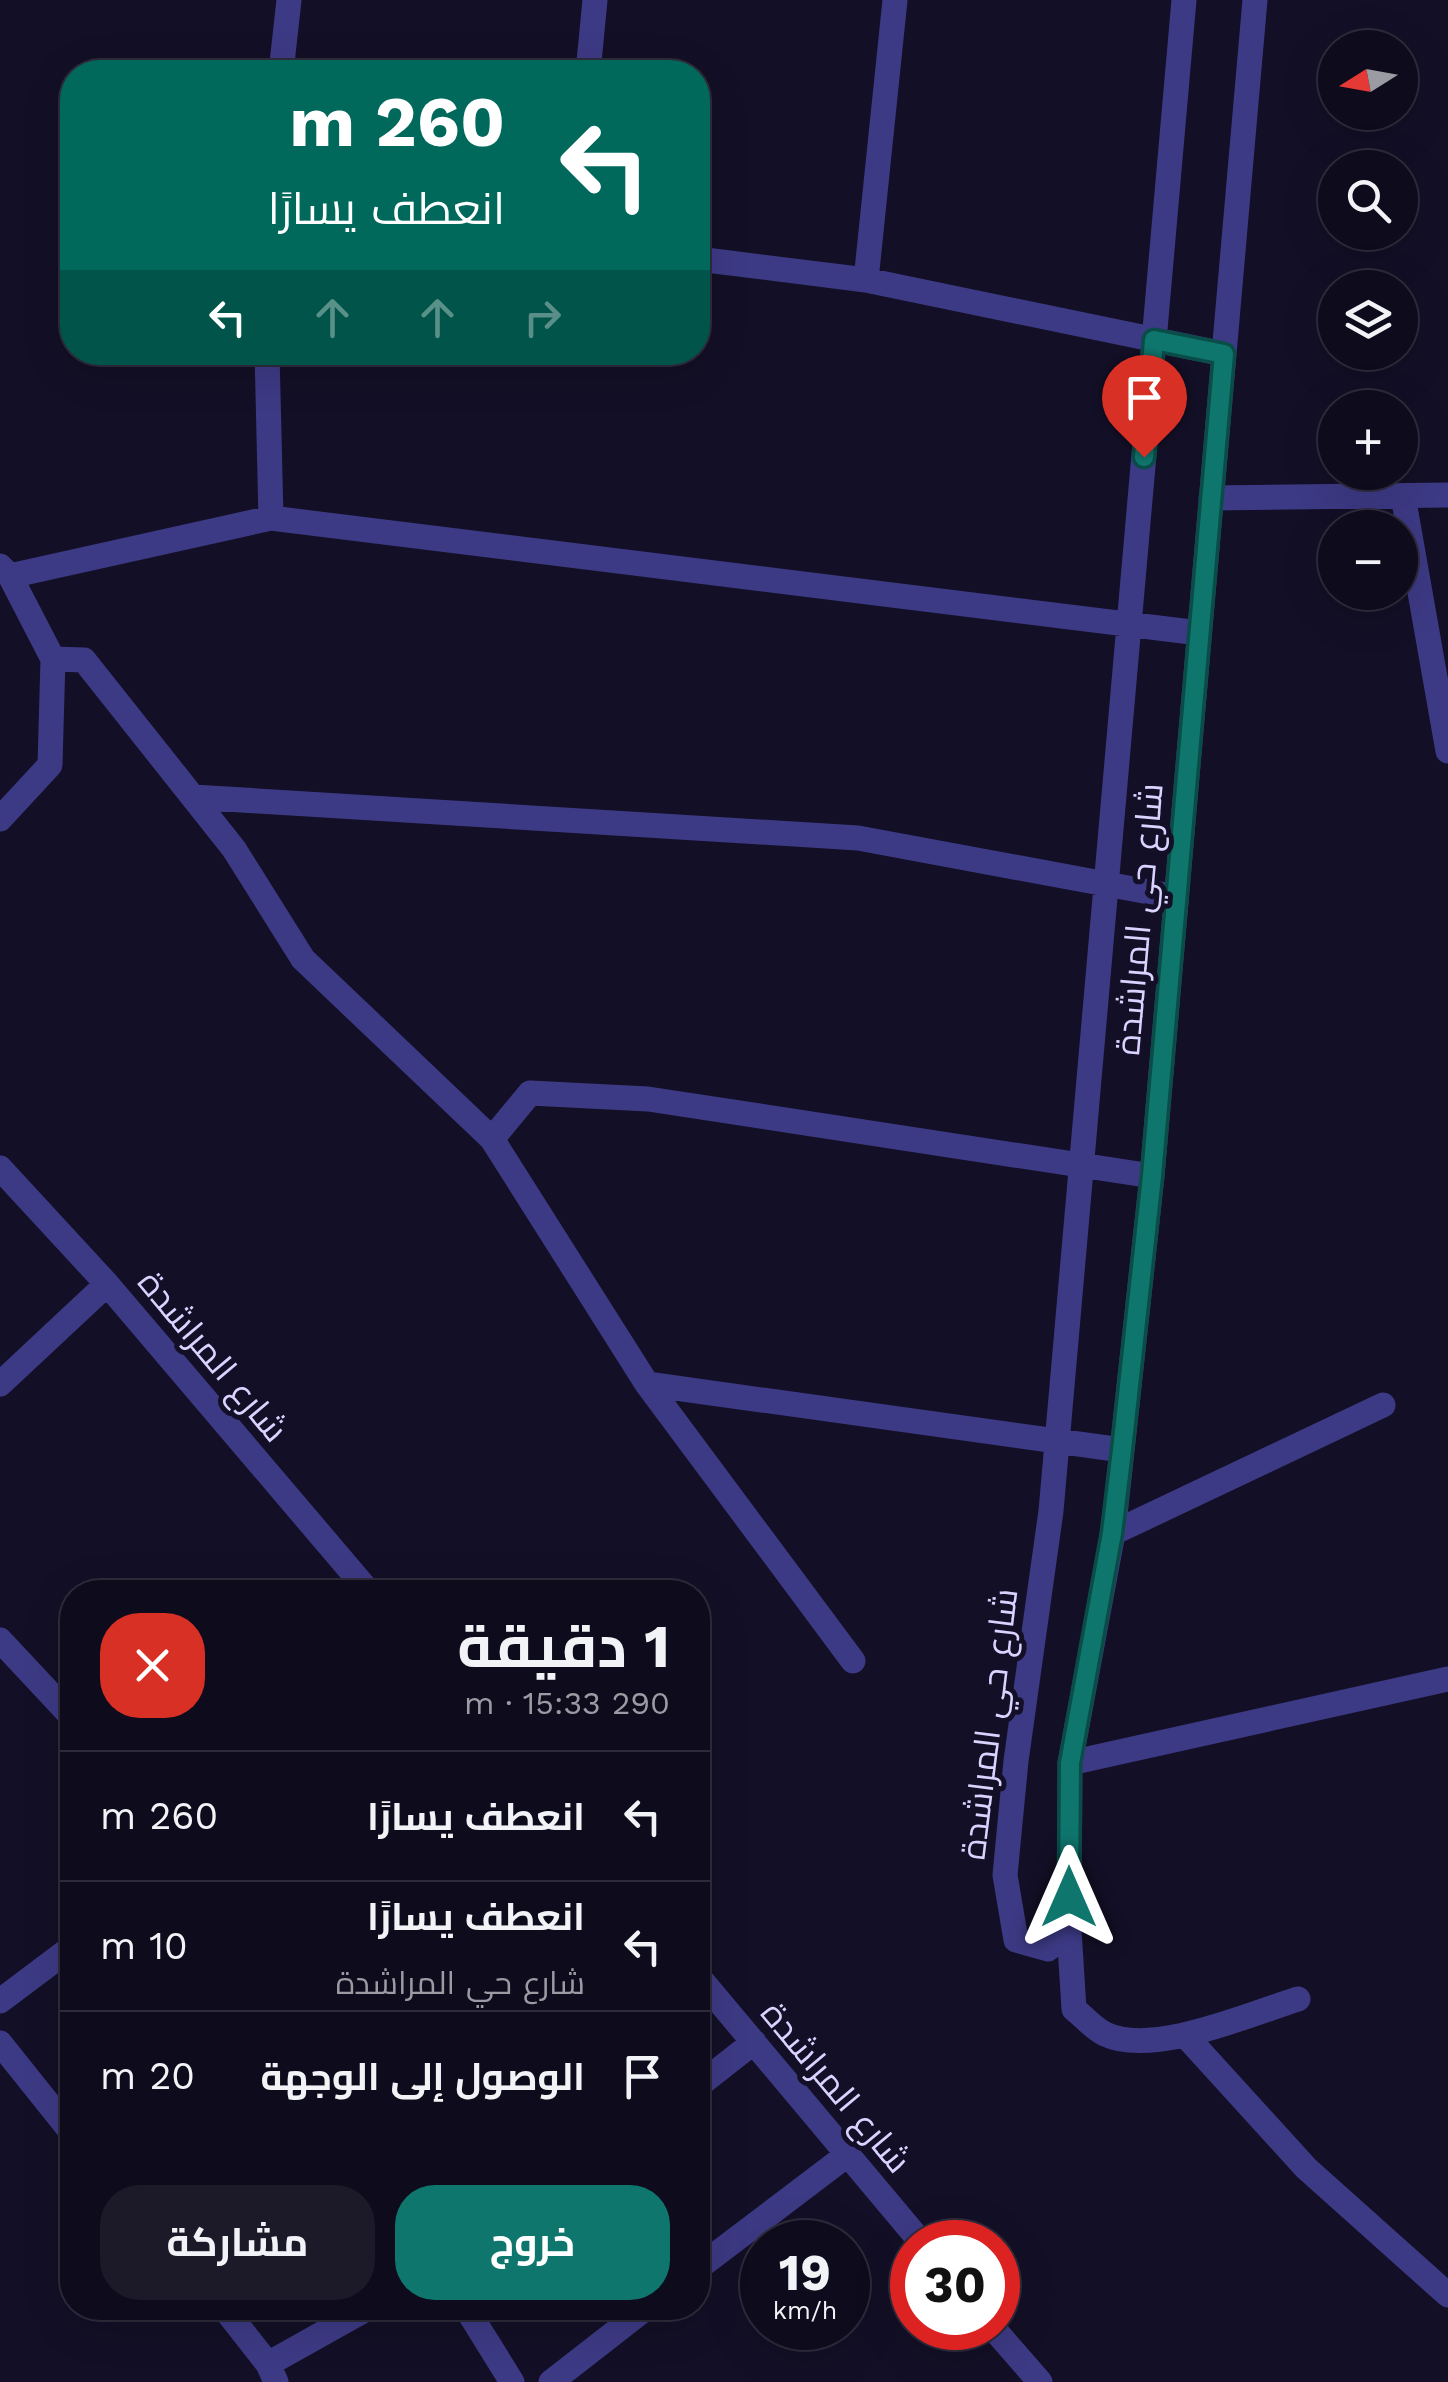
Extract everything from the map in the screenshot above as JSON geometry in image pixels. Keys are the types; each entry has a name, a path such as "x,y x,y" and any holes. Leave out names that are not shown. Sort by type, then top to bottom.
{"street":[{"path":"282,60 290,0"},
{"path":"589,60 595,0"},
{"path":"866,280 895,0"},
{"name":"شارع حي المراشدة","path":"1184,0 1051,1512 1016,1761 1005,1874 1016,1940 1048,1949 1068,1930 1070,1763 1112,1533 1152,1176 1255,0"},
{"path":"710,260 866,280 1224,354"},
{"path":"266,365 271,518"},
{"path":"1402,496 1448,751"},
{"path":"1212,498 1448,496"},
{"path":"0,820 50,765 54,659 5,571 271,518 1200,633"},
{"path":"54,659 84,660 234,849 302,959 492,1139 647,1384 853,1661"},
{"path":"193,797 858,838 1176,897"},
{"path":"492,1139 530,1093 648,1099 1152,1176"},
{"name":"شارع المراشدة","path":"0,1168 106,1284 359,1580"},
{"path":"0,1384 106,1284"},
{"path":"647,1384 1122,1450"},
{"path":"1112,1533 1383,1405"},
{"path":"0,1640 60,1704"},
{"path":"1070,1763 1448,1679"},
{"path":"1068,1930 1074,2009 1106,2035 1147,2042 1185,2035 1298,1998"},
{"path":"0,2001 60,1956"},
{"name":"شارع المراشدة","path":"710,1990 902,2220"},
{"path":"1185,2035 1306,2168 1448,2295"},
{"path":"710,2077 754,2042"},
{"path":"0,2044 60,2119"},
{"path":"710,2259 847,2156"},
{"path":"233,2320 272,2373 350,2320"},
{"path":"473,2320 512,2382"},
{"path":"551,2382 631,2320"},
{"path":"1012,2350 1040,2382"}],"route":[{"path":"1069,1897 1070,1763 1112,1533 1152,1176 1224,354 1154,340 1144,457"}]}
